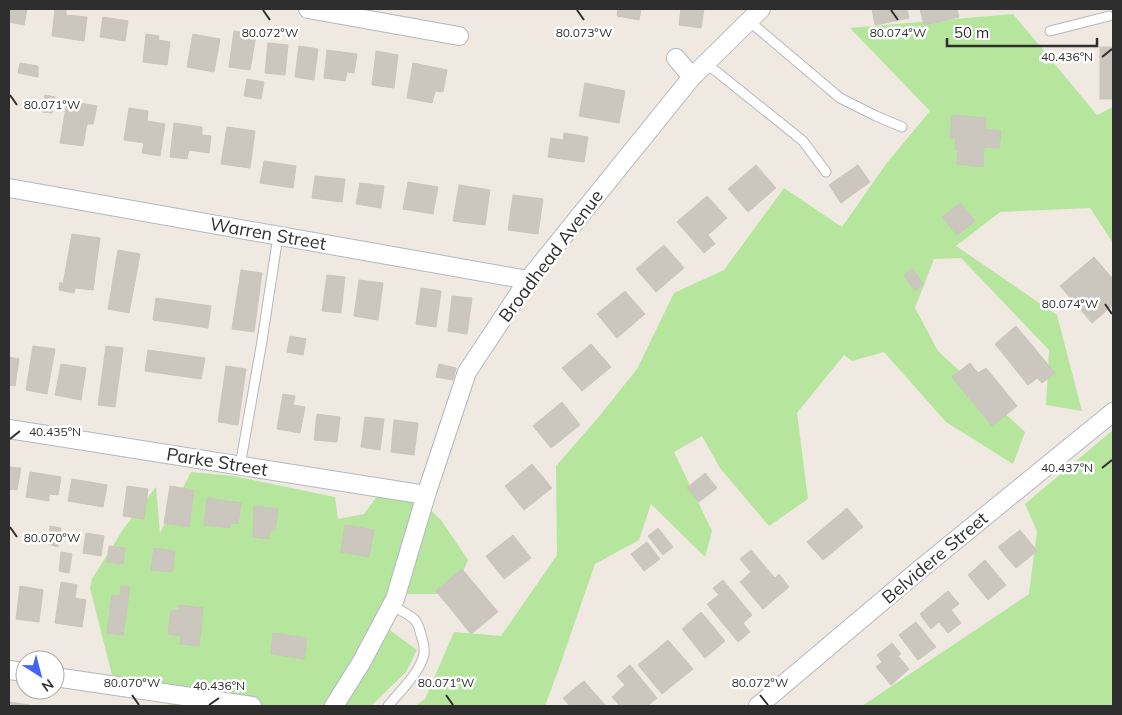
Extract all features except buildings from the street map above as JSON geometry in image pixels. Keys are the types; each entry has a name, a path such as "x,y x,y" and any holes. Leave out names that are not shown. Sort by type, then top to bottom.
{"street":[{"path":"308,9 459,36"},
{"name":"Broadhead Avenue","path":"334,706 361,664 395,599 426,495 467,372 528,280 692,77 761,9"},
{"path":"676,58 692,77"},
{"name":"Warren Street","path":"9,188 528,280"},
{"name":"Belvidere Street","path":"758,706 918,571 1113,412"},
{"name":"Parke Street","path":"9,428 426,495"},
{"path":"65,678 252,706"}],"lane":[{"path":"1050,31 1110,14"},
{"path":"749,21 840,98 902,127"},
{"path":"705,64 803,141 826,172"},
{"path":"240,466 278,236"},
{"path":"388,706 411,678 424,654 422,637 415,621 391,606"}],"green space":[{"path":"1013,14 1097,115 1113,107 1113,243 1090,208 1000,212 956,246 1057,315 1082,411 1046,405 1049,350 961,258 934,259 915,308 938,351 1025,432 1013,464 946,422 884,352 852,361 844,355 797,413 808,499 769,526 720,468 702,436 674,452 712,531 705,557 651,504 639,540 595,564 545,706 415,706 425,699 454,632 501,636 557,555 556,466 637,369 674,293 724,270 784,188 842,227 886,164 930,111 850,28"},
{"path":"1113,430 1113,706 862,706 1029,594 1037,531 1025,504"},
{"path":"191,472 234,476 335,497 338,519 364,514 377,496 407,488 441,520 468,560 453,594 404,594 387,628 417,650 406,672 371,706 168,706 171,698 189,689 112,675 90,588 92,579 124,528 156,487 160,533"}]}
